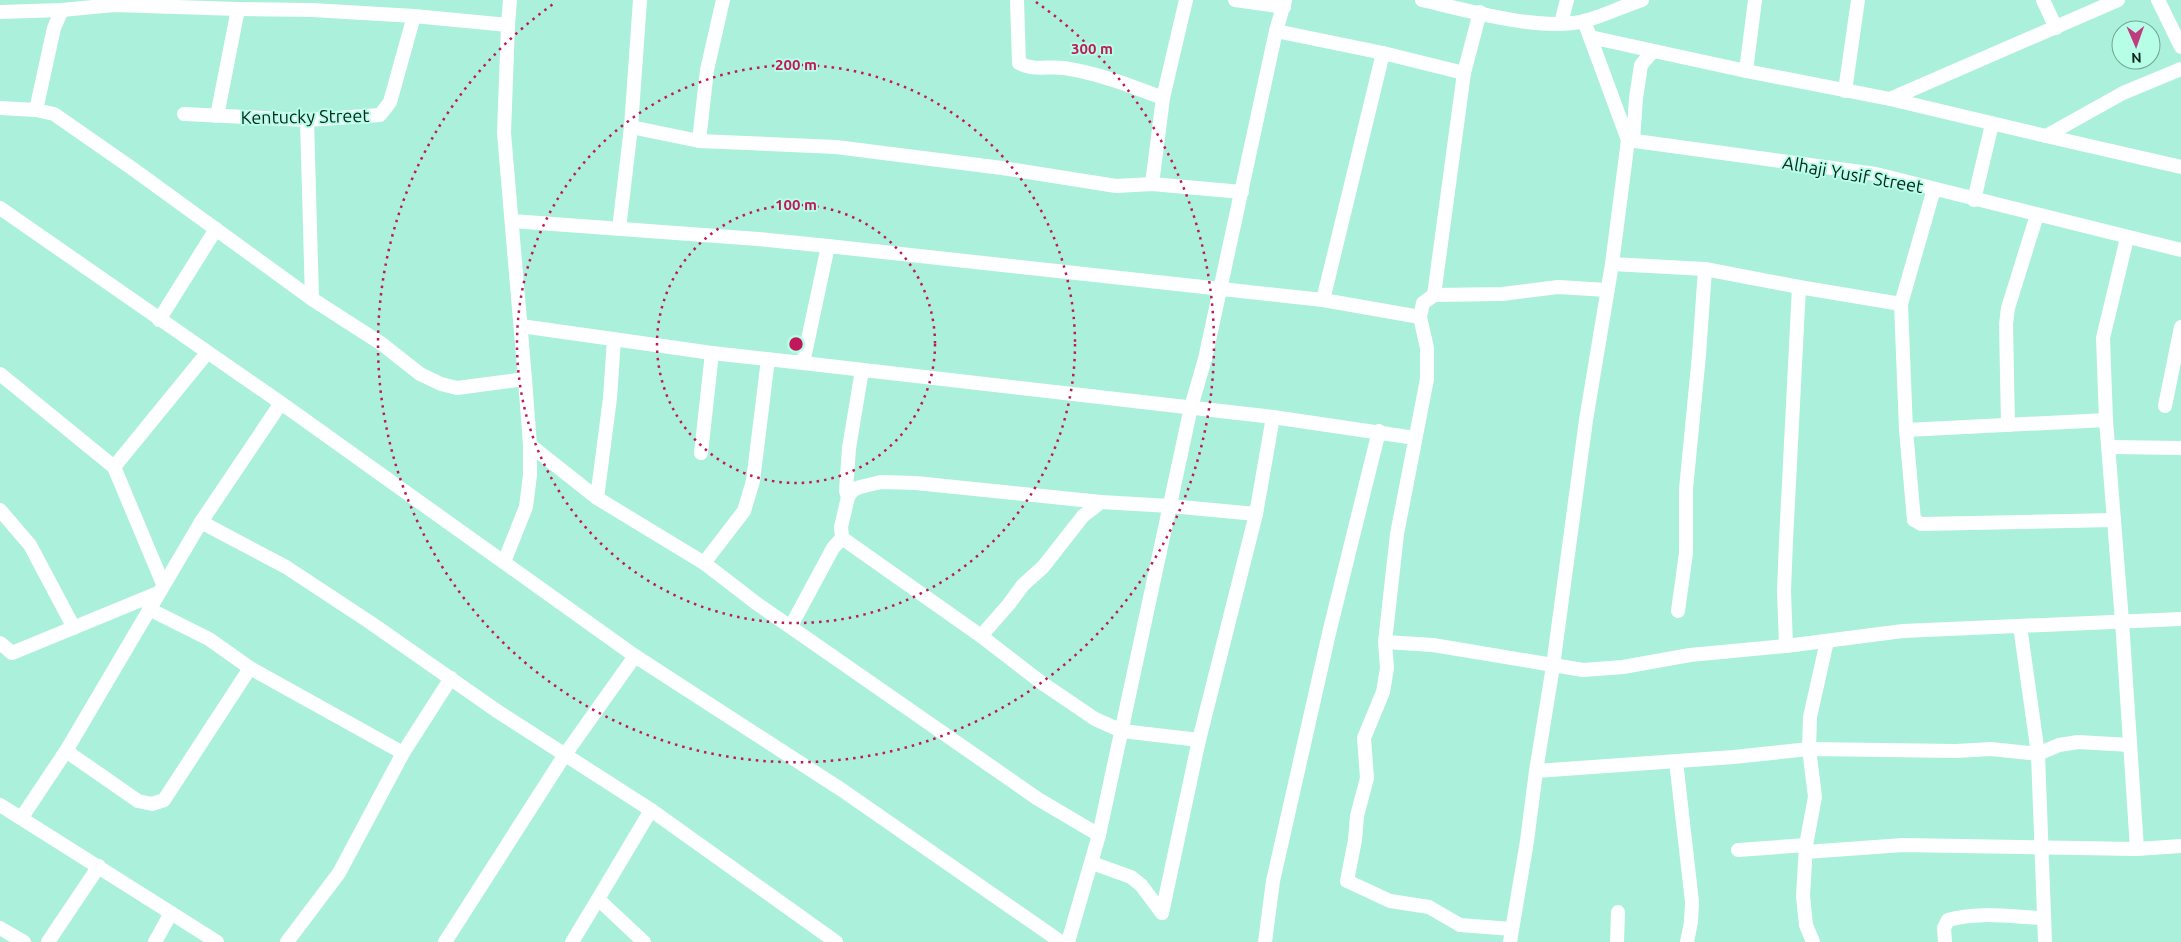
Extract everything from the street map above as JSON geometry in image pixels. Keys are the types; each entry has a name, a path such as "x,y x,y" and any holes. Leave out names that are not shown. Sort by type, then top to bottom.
{"street":[{"path":"504,562 526,507 530,475 526,379 504,133 510,0"},
{"path":"619,229 630,127 640,0"},
{"path":"699,141 706,70 723,0"},
{"path":"1017,0 1019,63 1027,68 1063,68 1110,79 1163,98"},
{"path":"1152,184 1163,98 1186,0"},
{"path":"1068,942 1099,835 1191,407 1205,359 1276,32 1284,3 1235,0"},
{"path":"1422,0 1511,19 1560,23 1584,21 1642,0"},
{"path":"1560,23 1567,0"},
{"path":"1746,71 1755,0"},
{"path":"1845,91 1858,0"},
{"path":"2043,0 2056,28"},
{"path":"1890,99 2118,0"},
{"path":"2158,0 2181,47"},
{"path":"0,12 62,10 115,2 238,9 312,5 508,25"},
{"path":"217,116 238,9"},
{"path":"36,110 54,28 62,10"},
{"path":"1434,295 1464,73 1480,12"},
{"name":"Kentucky Street","path":"184,114 307,120 380,115 390,102 414,16"},
{"path":"1584,21 1630,140"},
{"path":"1276,32 1383,53 1464,73"},
{"path":"1590,37 1746,71 1890,99 2181,167"},
{"path":"1607,290 1558,287 1502,294 1434,295 1423,303 1420,317 1428,364 1397,534 1385,642 1387,668 1383,692 1364,738 1367,778 1357,816 1356,840 1347,881 1390,901 1430,907 1460,925 1511,936 1527,842 1586,420 1612,264 1641,64 1653,51"},
{"path":"1324,300 1383,53"},
{"path":"2046,136 2123,93 2181,69"},
{"path":"0,108 36,110 54,114 312,299 382,344 420,374 441,384 457,388 526,379"},
{"path":"307,120 312,299"},
{"path":"1974,200 1992,124"},
{"path":"630,127 699,141 836,147 1002,168 1116,186 1152,184 1242,192"},
{"name":"Alhaji Yusif Street","path":"1630,140 1876,174 1974,200 2181,250"},
{"path":"1934,189 1900,304 1912,517 1916,523 2114,520"},
{"path":"0,208 281,403 635,656 842,790 1061,942"},
{"path":"2008,425 2006,324 2008,308 2037,215"},
{"path":"512,221 828,246 1324,300 1420,317"},
{"path":"159,320 216,229"},
{"path":"2127,238 2103,338 2106,420 2137,849"},
{"path":"803,363 828,246"},
{"path":"1612,264 1705,269 1900,304"},
{"path":"1678,611 1686,553 1686,489 1705,269"},
{"path":"1786,646 1784,591 1799,287"},
{"path":"520,326 712,353 1273,417 1379,431 1415,438"},
{"path":"2165,406 2181,327"},
{"path":"597,498 610,398 614,339"},
{"path":"114,467 207,353"},
{"path":"701,454 712,353"},
{"path":"704,563 744,511 754,481 768,359"},
{"path":"848,497 846,491 849,448 862,370"},
{"path":"0,374 114,467 161,588"},
{"path":"22,817 66,751 201,522 281,403"},
{"path":"1092,863 1120,871 1136,880 1162,913 1199,740 1256,514 1273,417"},
{"path":"1906,430 2106,420"},
{"path":"1265,942 1273,881 1330,629 1379,431"},
{"path":"530,445 597,498 704,563 756,602 1038,798 1099,835"},
{"path":"2109,448 2181,448"},
{"path":"791,626 833,548 842,538 842,527 848,497 853,490 867,485 881,482 916,482 1101,502 1256,514"},
{"path":"981,636 1004,611 1023,585 1044,567 1083,516 1101,502"},
{"path":"0,510 30,545 74,628"},
{"path":"201,522 286,567 371,623 564,756 651,810 836,942"},
{"path":"842,538 981,636 1042,683 1096,719 1122,731 1199,740"},
{"path":"0,643 6,656 74,628 161,588"},
{"path":"149,609 209,639 250,668 403,753"},
{"path":"1385,642 1433,645 1583,670 1608,669 1690,656 1903,631 2181,620"},
{"path":"2020,626 2038,754 2045,942"},
{"path":"1813,942 1804,913 1806,848 1815,797 1809,749 1810,717 1827,641"},
{"path":"445,942 564,756 635,656"},
{"path":"66,751 138,801 152,804 164,800 250,668"},
{"path":"287,942 339,873 403,753 450,678"},
{"path":"1536,771 1809,749 1956,751 1990,749 2038,754 2060,745 2078,742 2130,746"},
{"path":"1676,761 1692,902 1687,942"},
{"path":"0,805 22,817 217,942"},
{"path":"572,942 651,810"},
{"path":"1738,850 1903,845 2137,849 2181,846"},
{"path":"48,942 99,866"},
{"path":"598,898 644,942"},
{"path":"1617,942 1618,912"},
{"path":"155,942 171,913"},
{"path":"1945,942 1944,928 1948,920 1958,917 2044,918"},
{"path":"0,928 24,942"}]}
